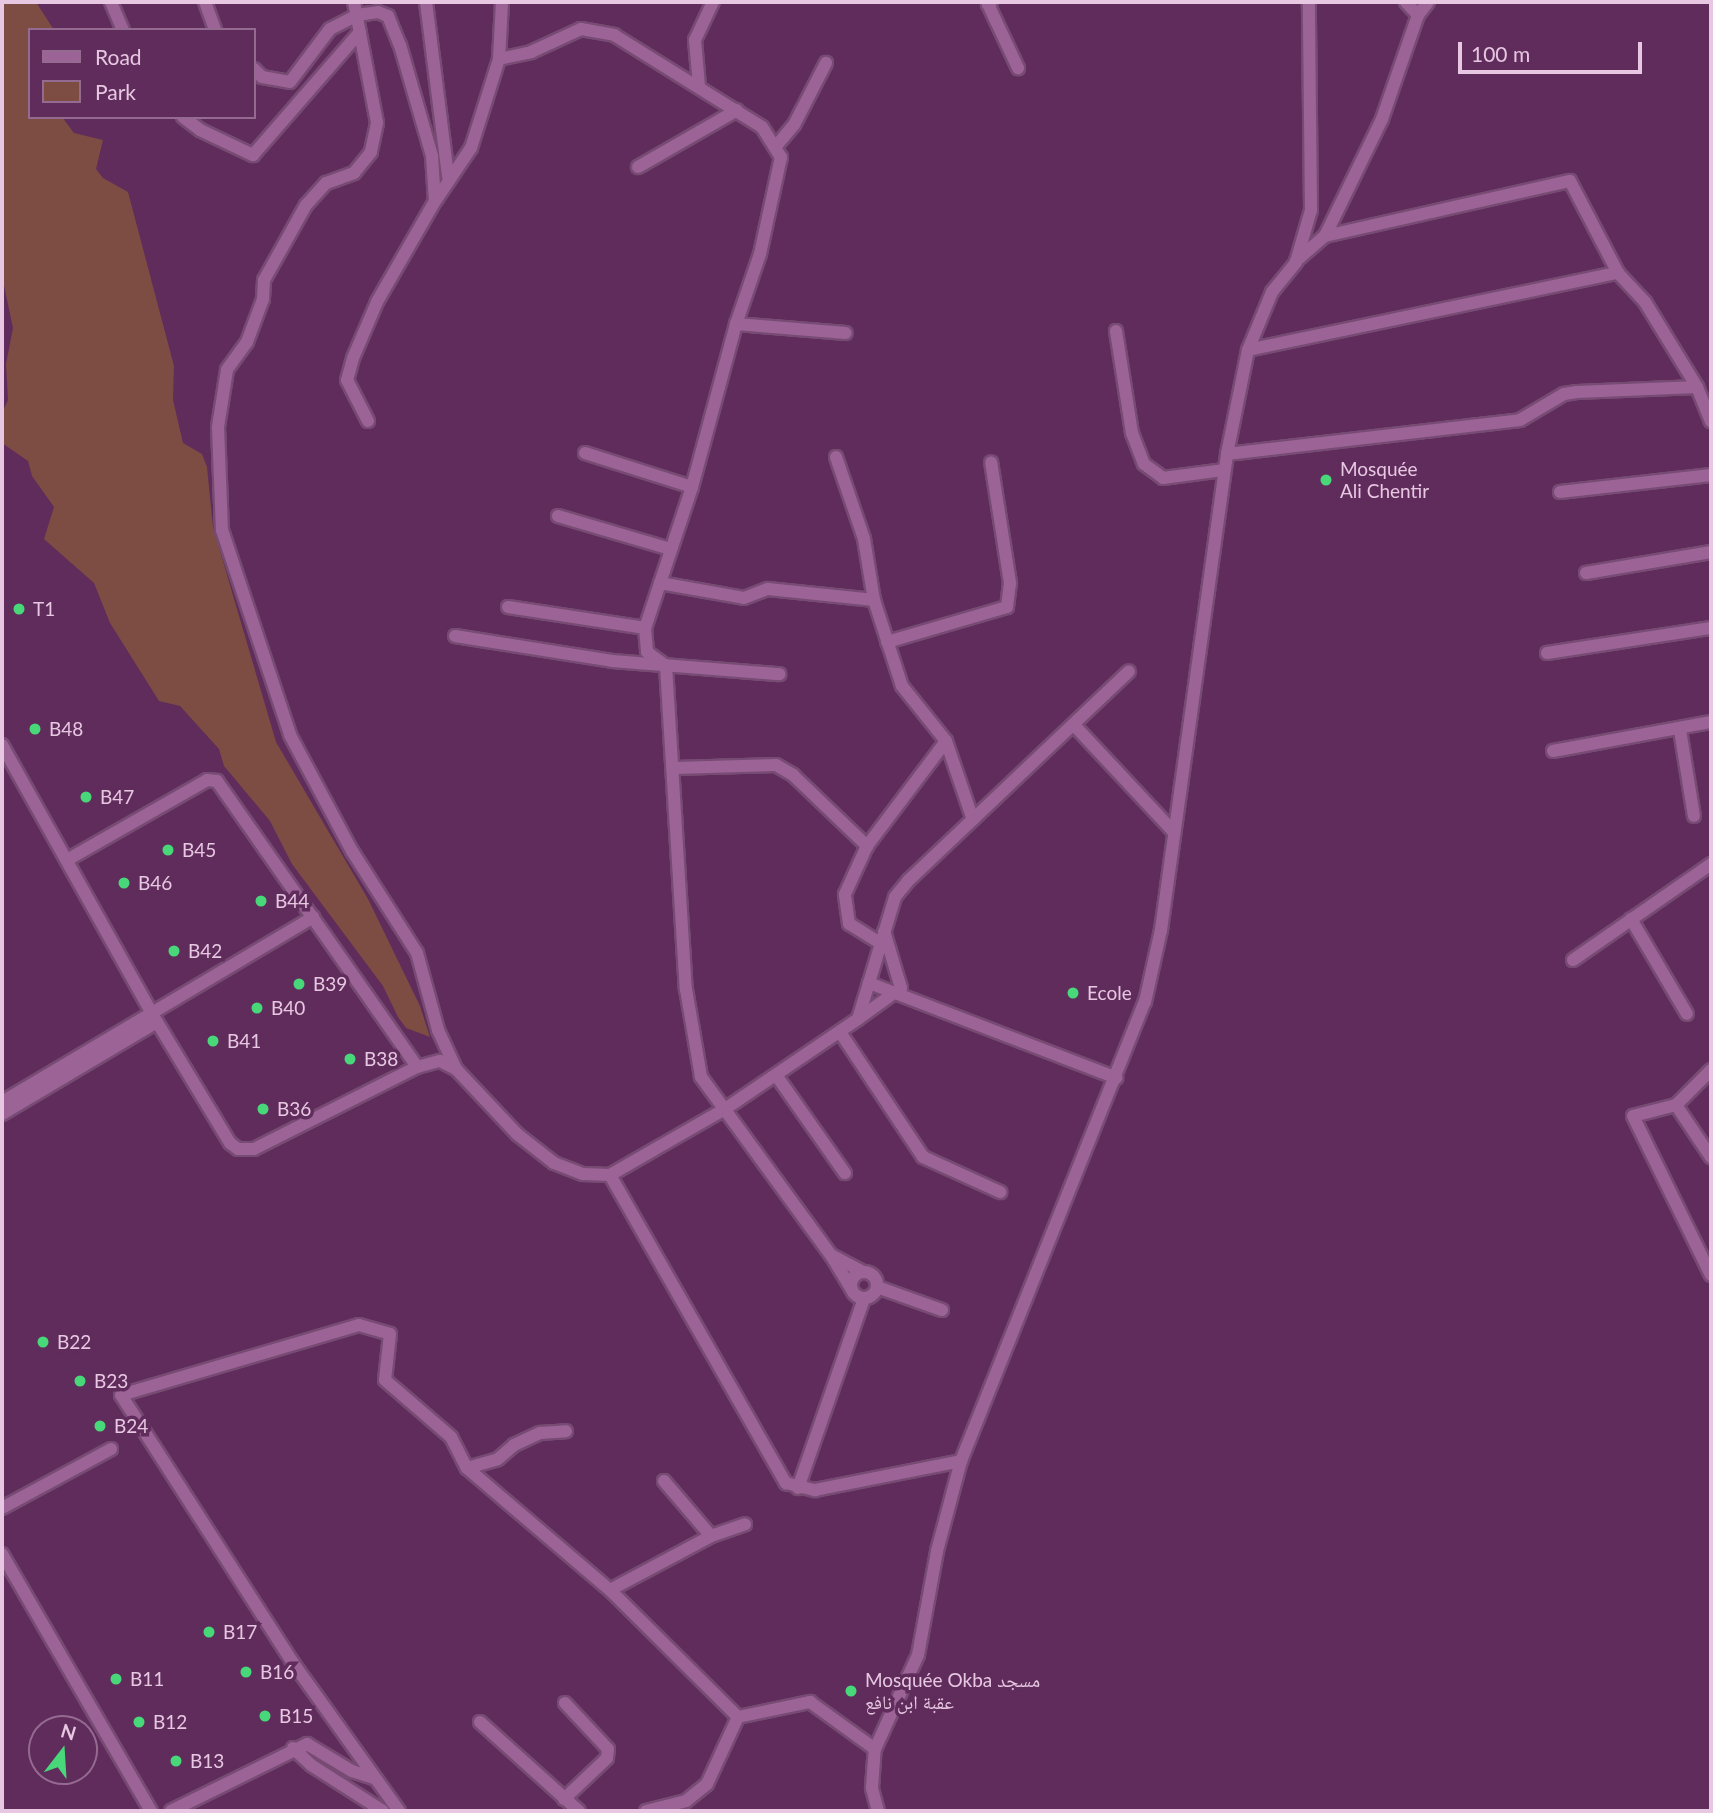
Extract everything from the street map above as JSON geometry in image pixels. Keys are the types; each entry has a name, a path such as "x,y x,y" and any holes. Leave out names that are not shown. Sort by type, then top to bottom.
{"street":[{"path":"111,2 122,28"},
{"path":"205,2 214,28"},
{"path":"426,2 448,177"},
{"path":"368,421 347,380 353,358 377,302 448,177 471,148 499,59 502,2"},
{"path":"699,86 695,40 713,2"},
{"path":"989,2 1018,68"},
{"path":"1296,261 1313,192 1309,2"},
{"path":"1406,2 1418,15"},
{"path":"878,1811 872,1788 875,1749 918,1655 937,1552 961,1461 1145,1002 1161,930 1224,470 1248,350 1272,292 1296,261 1325,236 1382,119 1418,15 1427,2"},
{"path":"256,71 262,77 290,82 331,29 356,8 388,16 432,156 435,201"},
{"path":"356,8 377,123 371,152 354,173 326,183 306,205 264,280 263,299 247,342 227,370 218,427 222,530 290,735 352,851 417,953 438,1030 456,1069 517,1134 554,1163 583,1174 610,1175 725,1109 897,994 900,979 882,937 849,924 845,894 867,846 946,741"},
{"path":"499,59 531,52 573,32 593,30 614,35 762,127 777,145 781,157 760,254 736,324 692,487 645,628 647,652 666,666 675,768 686,989 701,1077 831,1255 852,1290 864,1299"},
{"path":"185,119 200,131 253,156 360,32"},
{"path":"777,145 794,125 826,63"},
{"path":"638,167 737,110"},
{"path":"1325,236 1570,181 1618,273 1645,302 1697,387 1711,421"},
{"path":"1248,350 1618,273"},
{"path":"736,324 846,333"},
{"path":"1115,331 1132,433 1144,464 1163,478 1224,470"},
{"path":"1227,454 1520,420 1564,394 1577,392 1697,387"},
{"path":"585,453 692,487"},
{"path":"836,457 864,539 874,600 902,686 946,741 973,820"},
{"path":"887,642 1007,607 1010,583 991,461"},
{"path":"1559,492 1711,475"},
{"path":"558,516 670,549"},
{"path":"1587,573 1711,552"},
{"path":"660,583 744,598 768,589 874,600"},
{"path":"508,607 645,628"},
{"path":"1547,653 1711,628"},
{"path":"455,636 666,666 779,674"},
{"path":"858,1019 895,897 909,880 1129,671"},
{"path":"1553,751 1680,730 1711,722"},
{"path":"1074,725 1173,831"},
{"path":"1680,730 1694,816"},
{"path":"2,745 155,1017 230,1143 238,1149 254,1149 417,1067 440,1061 456,1069"},
{"path":"675,768 776,765 793,775 867,846"},
{"path":"67,860 207,780 217,781 417,1067"},
{"path":"1573,960 1711,864"},
{"path":"2,1114 313,917"},
{"path":"1631,919 1687,1014"},
{"path":"869,983 1116,1078"},
{"path":"2,1102 155,1017"},
{"path":"840,1032 923,1157 1000,1192"},
{"path":"1711,1070 1676,1105 1633,1116 1711,1275"},
{"path":"776,1074 845,1173"},
{"path":"1676,1105 1711,1158"},
{"path":"610,1175 774,1468 786,1483 798,1488 841,1485 961,1461"},
{"path":"831,1255 874,1276 877,1287"},
{"path":"852,1290 853,1278 863,1272"},
{"path":"798,1488 864,1299 877,1287"},
{"path":"877,1287 942,1310"},
{"path":"399,1811 293,1663 121,1395 359,1325 390,1334 385,1380 451,1437 467,1468 610,1590 738,1717"},
{"path":"467,1468 498,1459 514,1445 540,1433 566,1431"},
{"path":"2,1508 111,1449"},
{"path":"664,1481 711,1536"},
{"path":"610,1590 711,1536 745,1524"},
{"path":"2,1554 151,1811"},
{"path":"738,1717 810,1702 875,1749"},
{"path":"564,1799 607,1758 608,1749 565,1703"},
{"path":"646,1811 686,1801 707,1784 738,1717"},
{"path":"480,1722 579,1811"},
{"path":"171,1811 293,1748 307,1744 352,1771 375,1778"},
{"path":"293,1748 311,1765 383,1811"}],"green space":[{"path":"2,2 36,2 53,28 28,28 28,119 64,119 74,133 103,140 96,169 103,178 128,192 174,366 173,400 183,443 202,454 207,467 213,527 276,742 368,899 420,1006 430,1037 406,1028 383,986 292,864 270,821 224,766 219,749 180,706 159,701 110,623 94,583 44,539 54,507 32,476 28,461 2,443 2,413 8,400 6,364 13,328 2,276"}],"place":[{"name":"Mosquée Ali Chentir","path":"1326,480"},
{"name":"T1","path":"19,609"},
{"name":"B48","path":"35,729"},
{"name":"B47","path":"86,797"},
{"name":"B45","path":"168,850"},
{"name":"B46","path":"124,883"},
{"name":"B44","path":"261,901"},
{"name":"B42","path":"174,951"},
{"name":"B39","path":"299,984"},
{"name":"Ecole","path":"1073,993"},
{"name":"B40","path":"257,1008"},
{"name":"B41","path":"213,1041"},
{"name":"B38","path":"350,1059"},
{"name":"B36","path":"263,1109"},
{"name":"B22","path":"43,1342"},
{"name":"B23","path":"80,1381"},
{"name":"B24","path":"100,1426"},
{"name":"B17","path":"209,1632"},
{"name":"B16","path":"246,1672"},
{"name":"B11","path":"116,1679"},
{"name":"Mosquée Okba مسجد عقبة ابن نافع","path":"851,1691"},
{"name":"B15","path":"265,1716"},
{"name":"B12","path":"139,1722"},
{"name":"B13","path":"176,1761"}]}
